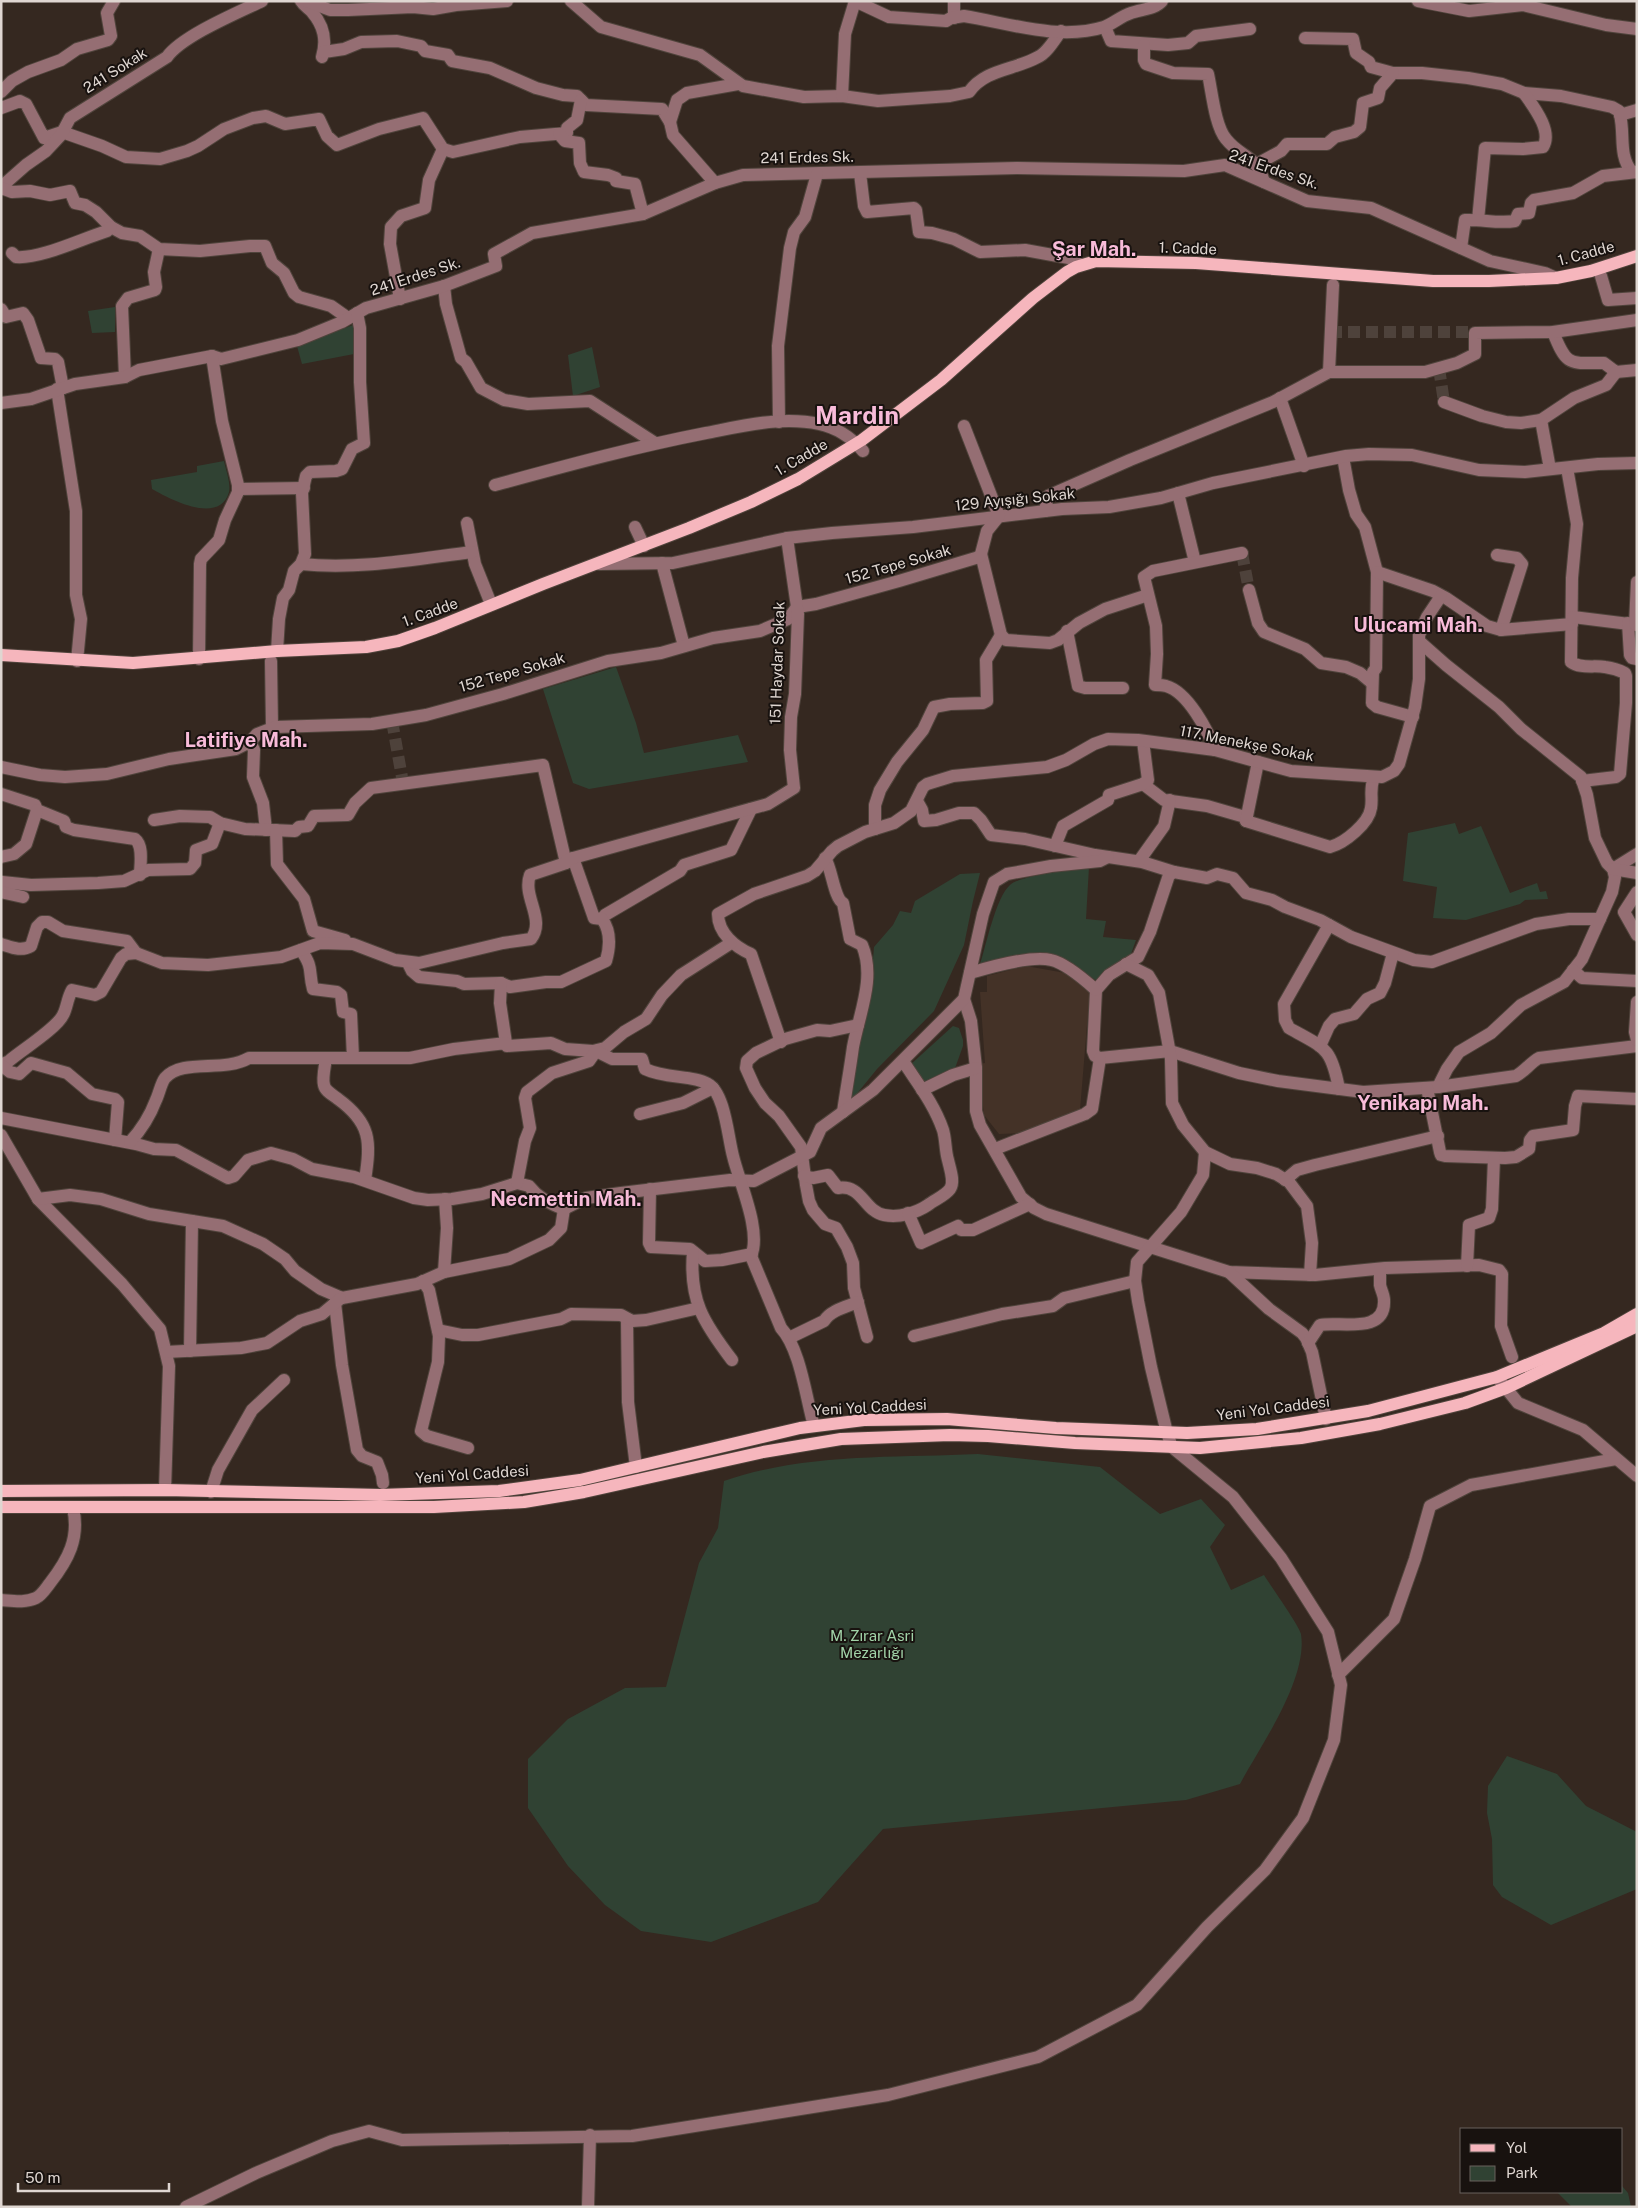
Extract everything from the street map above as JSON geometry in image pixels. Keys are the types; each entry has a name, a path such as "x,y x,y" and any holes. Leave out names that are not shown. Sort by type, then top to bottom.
{"main road":[{"name":"1. Cadde","path":"1,655 133,663 274,656 382,644 435,628 491,604 599,564 751,502 860,448 941,380 1033,298 1067,272 1081,265 1107,260 1196,264 1433,281 1523,280 1556,278 1591,271 1637,256"},
{"name":"Yeni Yol Caddesi","path":"1,1491 165,1490 380,1495 476,1493 580,1480 814,1426 864,1420 947,1419 1056,1428 1167,1433 1257,1429 1368,1411 1497,1377 1604,1333 1637,1314"},
{"name":"Yeni Yol Caddesi","path":"1,1507 434,1507 491,1505 584,1492 763,1452 841,1439 876,1436 978,1435 1075,1444 1200,1448 1301,1438 1380,1424 1465,1403 1506,1388 1637,1326"}],"street":[{"path":"1,92 12,81 28,72 61,60 77,49 108,40 111,36 107,14 114,1"},
{"name":"241 Sokak","path":"1,187 26,165 46,151 62,132 70,118 167,57 178,46 234,14 262,1"},
{"path":"301,1 312,12 324,33 323,55 361,42 397,41 421,46 425,51 448,55 452,61 490,68 536,88 563,95 577,96 586,105 662,109 670,122 673,135 715,183"},
{"path":"306,1 330,10 413,7 433,9 456,5 508,1"},
{"path":"571,1 601,27 700,55 738,84 804,97 842,96 878,101 950,96 969,92 973,86 984,78 1039,57 1061,31"},
{"path":"842,96 845,34 855,1 889,16 946,21 964,16 1061,31 1081,31 1105,27 1131,13 1157,7 1162,1"},
{"path":"954,1 954,18"},
{"path":"1418,1 1469,11 1523,6 1606,25 1637,29"},
{"path":"1105,27 1112,41 1144,45 1188,43 1196,36 1250,29"},
{"path":"1306,38 1353,39 1356,53 1369,62 1371,67 1393,73 1422,73 1468,78 1502,84 1524,93 1562,96 1612,106 1619,111 1622,150 1627,166 1634,172"},
{"path":"1144,45 1144,60 1146,64 1173,73 1208,74 1220,128 1226,139 1257,164 1264,182"},
{"path":"1257,164 1281,151 1287,144 1327,144 1335,138 1357,130 1360,127 1363,102 1378,98 1380,88 1393,73"},
{"path":"670,122 677,100 687,93 738,84"},
{"path":"1478,220 1485,148 1523,149 1543,147 1545,144 1545,130 1524,93"},
{"path":"1,108 20,101 26,104 44,138 62,132 102,146 126,157 160,158 173,156 198,146 224,129 253,118 266,116 285,124 318,119 327,136 337,145 379,130 423,118 443,149 453,152 520,137 567,133 567,128 577,120 580,100"},
{"path":"1620,115 1637,110"},
{"path":"559,134 565,141 579,142 580,163 584,172 608,175 616,178 616,181 635,184 643,214"},
{"path":"400,299 390,244 391,227 402,216 425,208 429,180 443,149"},
{"name":"241 Erdes Sk.","path":"1,403 31,399 60,389 86,383 125,378 139,370 212,356 220,359 298,340 353,316 366,308 444,286 496,266 494,254 532,233 643,214 715,183 743,175 1017,168 1184,171 1225,165 1307,201 1371,208 1490,261 1545,273 1556,278"},
{"path":"860,172 864,206 867,212 914,208 916,210 919,232 922,234 932,233 954,238 980,252 1026,250 1069,258 1081,265"},
{"path":"1461,248 1465,220 1515,221 1518,214 1528,213 1530,203 1534,200 1573,193 1603,176 1634,172"},
{"path":"779,422 778,346 787,265 794,232 805,217 817,174"},
{"path":"1,187 12,192 50,195 70,191 75,203 85,205 96,212 111,227 122,233 140,236 159,249 200,251 264,246 272,263 284,273 294,293 299,297 331,306 353,316 360,328 360,382 364,443 352,449 342,468 336,471 310,472 306,476 302,493 305,554 301,564 294,571 290,590 284,598 279,620 274,656 272,728"},
{"path":"12,252 16,257 41,254 107,231 111,227"},
{"path":"125,378 122,306 128,298 155,290 154,272 159,249"},
{"path":"1600,276 1608,300 1637,298"},
{"path":"1328,372 1333,285"},
{"path":"444,286 446,304 461,358 466,362 481,388 504,400 528,404 590,401 655,443"},
{"path":"1,309 6,317 22,313 28,320 41,358 55,358 58,362 76,511 76,594 81,619 77,660"},
{"path":"1045,511 1048,496 1280,398 1328,372 1425,372 1457,363 1475,354 1475,332 1553,332 1637,320"},
{"path":"1553,332 1564,357 1568,361 1574,363 1604,363 1616,372 1637,370"},
{"path":"199,659 201,559 219,540 238,489 237,477 222,421 212,356"},
{"path":"1444,402 1482,416 1506,422 1520,423 1541,420 1574,398 1606,384 1616,372"},
{"path":"1280,398 1304,466"},
{"path":"1541,420 1550,469"},
{"path":"495,486 655,443 744,426 779,422 819,424 846,434 860,448"},
{"path":"964,426 999,516 987,531 981,554 1001,635 1006,640 1050,643 1058,640 1067,631 1105,609 1148,595"},
{"name":"129 Ayışığı Sokak","path":"599,564 673,562 738,550 787,538 832,532 912,527 1090,507 1109,508 1178,493 1213,483 1304,466 1343,456 1369,454 1432,458 1479,470 1526,472 1637,463"},
{"path":"1343,456 1351,498 1356,514 1365,526 1377,572 1376,668 1373,672 1372,704 1377,708 1413,717"},
{"path":"1567,468 1577,524 1572,578 1571,662 1577,665 1604,667 1625,673 1631,701 1620,774 1616,778 1582,781"},
{"path":"238,489 304,488"},
{"path":"1178,493 1195,562"},
{"path":"467,523 472,552 491,604"},
{"path":"635,527 644,546"},
{"name":"151 Haydar Sokak","path":"751,809 768,804 794,788 790,750 791,717 795,694 797,607 787,538"},
{"path":"301,564 317,566 376,565 472,552"},
{"path":"1215,750 1210,736 1189,705 1176,691 1166,686 1154,685 1157,662 1156,626 1144,577 1147,573 1242,553"},
{"name":"152 Tepe Sokak","path":"1,767 40,775 83,777 123,771 175,758 236,749 250,742 257,734 272,728 353,723 372,724 417,716 503,694 608,661 661,653 712,638 760,631 788,618 797,607 816,604 939,570 981,554"},
{"path":"1497,555 1516,558 1522,564 1501,630"},
{"path":"662,563 684,646"},
{"path":"1377,572 1441,596 1487,626 1501,630 1572,621 1633,624"},
{"path":"1637,582 1630,655 1632,658 1637,659"},
{"path":"1249,590 1258,622 1264,632 1305,649 1321,663 1346,667 1360,673 1372,683"},
{"path":"1143,784 1155,794 1170,800 1207,806 1245,817 1246,821 1330,847 1335,846 1365,822 1370,815 1372,806 1370,789 1374,777 1382,777 1394,771 1399,764 1413,717 1419,679 1420,635 1427,617 1441,596"},
{"path":"1067,631 1078,686 1085,688 1123,688"},
{"path":"875,829 875,804 880,790 897,762 923,730 934,707 950,704 983,703 986,700 986,660 1001,635"},
{"path":"1420,642 1499,707 1521,729 1581,776 1596,838 1607,863 1613,869 1615,877 1612,892 1582,959 1564,982 1521,1005 1491,1033 1459,1052 1432,1088 1441,1155 1494,1158 1516,1157 1529,1149 1530,1140 1536,1135 1573,1130 1575,1106 1578,1096 1637,1099"},
{"name":"117. Menekşe Sokak","path":"731,943 719,923 718,914 754,894 807,876 838,846 899,820 911,811 923,787 952,776 1047,767 1066,760 1108,739 1143,741 1215,750 1291,770 1374,777"},
{"path":"1055,846 1063,826 1108,800 1109,795 1143,784 1148,780 1143,741"},
{"path":"250,742 254,750 253,777 271,830 277,864 304,899 313,930 338,937 352,944 408,963 419,963 503,943 531,940 538,926 530,889 530,875 569,860 751,809"},
{"path":"1246,821 1258,762"},
{"path":"154,820 180,816 210,817 220,824 245,829 295,831 299,827 308,826 314,816 348,815 355,803 371,788 543,765 569,860 594,918 602,919 608,927 609,947 606,961 561,982 546,982 510,988 501,983 464,984 457,981 419,977 412,972 408,963"},
{"path":"1,794 35,805 36,810 26,844 14,854 1,857"},
{"path":"1139,861 1164,826 1170,800"},
{"path":"917,801 922,810 924,820 936,820 959,813 974,813 991,835 1139,861 1174,872 1207,878 1217,874 1233,878 1246,893 1272,900 1329,925 1351,937 1414,960 1432,962 1536,924 1569,919 1600,920"},
{"path":"602,919 605,914 680,871 684,865 731,850 751,809"},
{"path":"36,810 64,821 66,827 74,830 135,839 139,842 140,847 140,876"},
{"path":"2,885 124,881 140,876 148,870 190,869 195,863 196,850 212,844 220,824"},
{"path":"1613,869 1637,854"},
{"path":"1108,857 1100,861 1007,874 994,882 983,914 964,999 971,1021 976,1068 976,1111 980,1125 1022,1197 1046,1214 1229,1272 1313,1275 1380,1269 1479,1265 1490,1267 1499,1270 1502,1274 1501,1326 1512,1357"},
{"path":"825,858 830,867 837,896 839,901 843,903 850,939 862,945 867,970 867,987 858,1025 843,1112"},
{"path":"1613,869 1637,873"},
{"path":"1174,872 1169,875 1150,932 1138,957 1109,975 1096,990 1093,1050 1095,1056 1100,1058 1170,1051 1188,1058 1268,1079 1363,1092 1432,1088 1516,1076 1524,1072 1532,1061 1539,1058 1637,1046"},
{"path":"2,885 23,897"},
{"path":"1637,892 1624,912 1637,936"},
{"path":"1,944 16,949 29,948 36,927 42,922 48,922 63,931 127,941 136,954"},
{"path":"1329,925 1293,987 1284,1004 1283,1011 1289,1028 1320,1046 1330,1056 1339,1089"},
{"path":"121,1141 118,1102 115,1099 92,1094 62,1071 31,1063 19,1074 10,1072 1,1065 9,1061 54,1026 64,1015 66,1000 72,990 95,995 102,992 121,958 126,954 136,954 162,963 208,965 281,957 320,943 352,944"},
{"path":"501,983 500,1003 506,1046 550,1043 565,1049 596,1051 605,1048 624,1032 642,1023 662,995 681,975 731,943 752,954 781,1042"},
{"path":"301,950 312,972 313,989 337,992 341,995 343,1012 351,1014 353,1058"},
{"path":"1320,1046 1329,1026 1335,1019 1354,1014 1367,999 1380,993 1385,983 1393,953"},
{"path":"970,973 1024,961 1051,960 1085,980 1096,990"},
{"path":"1126,964 1148,975 1159,993 1170,1051 1172,1103 1183,1125 1205,1152 1230,1164 1257,1168 1285,1180 1307,1206 1312,1243 1313,1275"},
{"path":"1574,970 1582,978 1637,981"},
{"path":"1,1118 154,1149 176,1150 228,1178 234,1176 248,1160 271,1153 293,1159 312,1169 365,1180 414,1198 445,1199 482,1194 517,1183 529,1186 549,1204 564,1209 586,1198 650,1189 741,1180 754,1181 802,1157 810,1152 821,1128 874,1090 964,999"},
{"path":"1637,1002 1635,1032 1637,1040"},
{"path":"858,1025 830,1031 817,1030 781,1042 756,1053 747,1061 746,1068 760,1096 801,1147 808,1201 813,1210 825,1224 836,1228 847,1247 852,1263 852,1278 867,1337"},
{"path":"121,1141 142,1130 153,1109 163,1080 179,1069 237,1064 249,1058 410,1058 454,1049 506,1043"},
{"path":"596,1051 612,1059 642,1059 645,1069 654,1073 695,1080 709,1084 713,1088 722,1107 733,1158 741,1180 752,1228 754,1246 751,1256 764,1293 780,1328 789,1338 794,1348 814,1426"},
{"path":"517,1183 525,1141 530,1128 525,1098 527,1092 552,1073 589,1061 596,1051"},
{"path":"326,1058 324,1086 327,1091 353,1109 366,1130 367,1165 365,1180"},
{"path":"995,1149 1084,1114 1092,1109 1100,1058"},
{"path":"804,1176 813,1178 828,1175 838,1188 851,1188 856,1191 872,1211 883,1215 908,1214 925,1207 949,1190 952,1180 942,1130 929,1098 903,1061"},
{"path":"922,1090 953,1075 976,1068"},
{"path":"640,1114 683,1103 713,1088"},
{"path":"1,1135 38,1199 122,1284 160,1329 169,1366 165,1490"},
{"path":"1285,1180 1297,1170 1438,1136"},
{"path":"186,2207 256,2173 324,2145 368,2131 402,2140 450,2141 590,2135 632,2136 888,2095 1038,2057 1137,2005 1207,1927 1265,1870 1303,1818 1334,1740 1341,1685 1328,1632 1281,1558 1233,1497 1172,1447 1167,1433 1151,1368 1135,1281 1137,1262 1148,1247 1181,1212 1203,1175 1205,1152"},
{"path":"1467,1266 1469,1225 1489,1218 1492,1209 1494,1158"},
{"path":"650,1189 648,1243 651,1247 690,1249 705,1261 752,1254"},
{"path":"38,1199 70,1196 101,1199 150,1214 223,1226 263,1244 285,1259 295,1271 339,1301"},
{"path":"444,1272 447,1228 445,1199"},
{"path":"908,1214 921,1244 958,1226 961,1230 973,1230 1030,1204"},
{"path":"166,1352 241,1348 267,1343 300,1321 322,1314 339,1301 417,1284 444,1272 509,1258 549,1240 561,1228 564,1209"},
{"path":"190,1351 192,1221"},
{"path":"692,1252 692,1282 699,1308 718,1342 732,1360"},
{"path":"1308,1343 1320,1325 1329,1323 1359,1325 1377,1318 1383,1311 1384,1300 1380,1285 1380,1269"},
{"path":"1229,1272 1269,1309 1302,1333 1308,1343 1326,1419"},
{"path":"423,1281 430,1290 438,1330 438,1362 422,1431 427,1436 468,1448"},
{"path":"914,1336 1002,1314 1053,1306 1064,1298 1135,1281"},
{"path":"339,1301 342,1365 357,1450 362,1456 377,1462 383,1483"},
{"path":"789,1338 824,1321 828,1316 839,1310 858,1302"},
{"path":"438,1330 478,1335 561,1319 571,1314 621,1314 632,1321 646,1320 699,1308"},
{"path":"627,1318 628,1402 636,1467"},
{"path":"1497,1377 1518,1403 1583,1430 1637,1476"},
{"path":"211,1492 218,1470 252,1410 284,1380"},
{"path":"1338,1675 1394,1619 1415,1559 1430,1506 1471,1485 1616,1459"},
{"path":"1,1600 23,1602 39,1597 58,1573 73,1548 76,1520 73,1508"},
{"path":"588,2207 590,2135"}],"shaded area":[{"path":"1026,966 1071,974 1090,989 1080,1110 1023,1133 999,1134 984,1115 978,1064 985,1063 980,992 987,992 987,976"}],"green space":[{"path":"115,307 115,332 92,333 88,311"},
{"path":"353,325 354,354 302,364 297,346"},
{"path":"592,347 600,387 573,396 568,355"},
{"path":"224,461 229,481 229,492 224,502 216,507 194,507 171,499 152,489 151,480 197,472 197,466"},
{"path":"616,667 636,723 644,753 738,735 748,762 589,789 573,783 543,689"},
{"path":"1455,823 1459,834 1481,826 1510,893 1537,883 1540,892 1546,891 1548,899 1525,900 1520,904 1466,920 1433,918 1437,887 1403,881 1408,833"},
{"path":"1089,867 1086,919 1106,921 1103,937 1136,940 1131,954 1096,980 1058,959 980,964 996,910 1010,885 1025,878"},
{"path":"980,873 964,945 934,1011 877,1069 855,1096 848,1099 871,984 874,947 893,925 900,911 911,913 915,901 960,874"},
{"path":"953,1026 959,1028 963,1040 963,1046 954,1071 920,1085 910,1065"},
{"name":"M. Zırar Asri Mezarlığı","path":"978,1454 1100,1467 1160,1514 1201,1499 1225,1525 1210,1547 1231,1590 1264,1575 1301,1634 1301,1652 1290,1691 1281,1711 1240,1784 1186,1800 883,1829 818,1902 711,1942 641,1931 605,1905 568,1866 528,1808 528,1759 568,1719 625,1688 666,1687 699,1563 718,1528 724,1481 755,1472 818,1461"},
{"path":"1507,1756 1557,1774 1586,1806 1637,1832 1637,1889 1551,1925 1502,1897 1493,1885 1492,1839 1487,1813 1488,1786"},
{"path":"1623,2187 1628,2193 1631,2207 1572,2207 1558,2193 1623,2193"}],"tunnel":[{"path":"1330,332 1474,332"},
{"path":"1439,368 1444,402"},
{"path":"1242,553 1249,590"},
{"path":"392,721 403,783"}],"district":[{"name":"Şar Mah.","path":"1094,249"},
{"name":"Mardin","path":"857,415"},
{"name":"Ulucami Mah.","path":"1418,625"},
{"name":"Latifiye Mah.","path":"246,740"},
{"name":"Yenikapı Mah.","path":"1423,1103"},
{"name":"Necmettin Mah.","path":"566,1199"}]}
